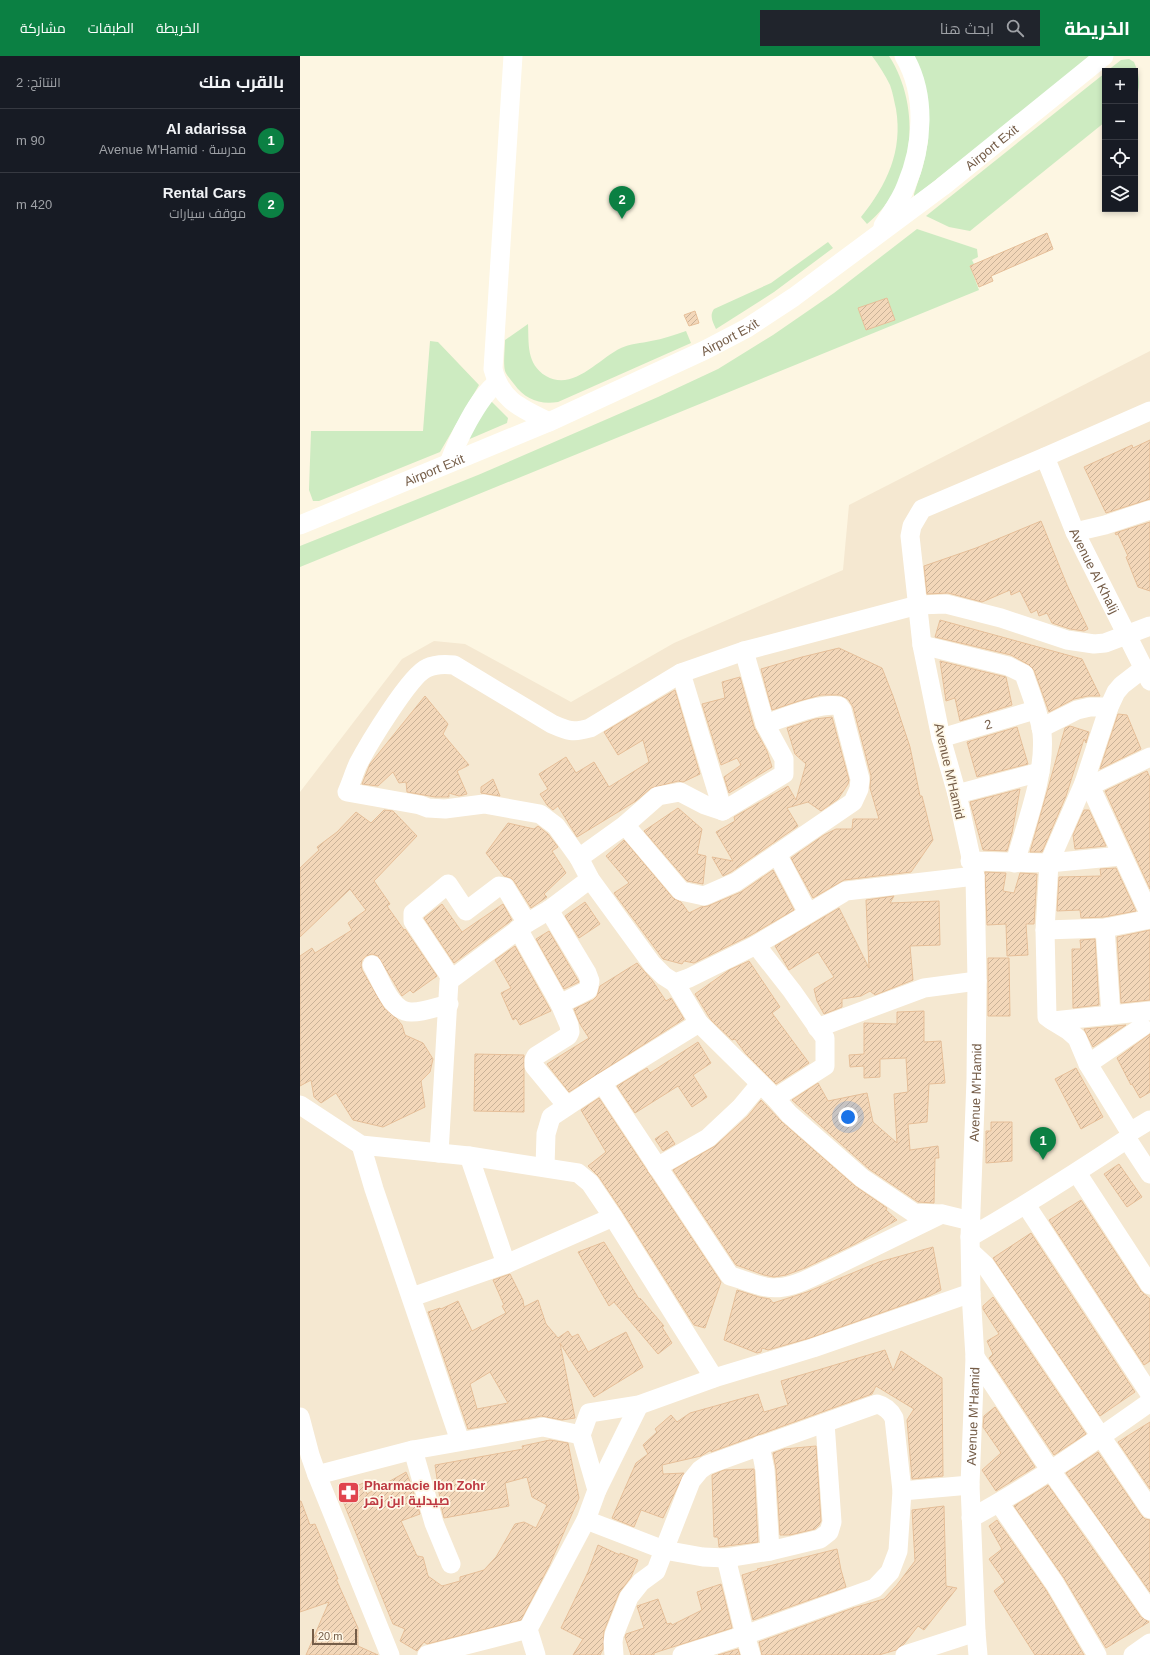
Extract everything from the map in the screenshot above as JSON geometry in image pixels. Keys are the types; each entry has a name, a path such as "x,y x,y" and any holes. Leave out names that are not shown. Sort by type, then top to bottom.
{"street":[{"path":"513,56 493,369 497,383 508,399 549,422"},
{"path":"880,233 906,188 918,154 920,133 916,84 904,56"},
{"name":"Airport Exit","path":"300,525 549,422 705,350 747,328 794,297 942,187 1104,56"},
{"path":"450,463 455,447 473,414 485,394 497,383"},
{"path":"1045,457 1150,411"},
{"name":"Avenue Al Khalij","path":"1045,457 1075,532 1147,675"},
{"name":"Avenue M'Hamid","path":"978,1655 970,1485 975,1357 971,1293 971,1237 976,1079 977,981 973,869 957,794 941,738 922,646 910,536 912,526 922,509 1045,457"},
{"path":"1075,532 1106,525 1150,510"},
{"path":"1150,626 1105,643 1082,643 946,604 918,605 744,652 681,672 590,728 573,731 568,731 540,717 454,665 445,664 425,668 395,703 358,765 347,792 420,805 428,808 445,809 484,804 540,814 556,826 579,858 590,879 652,964 664,976 675,983 699,1023 775,1098 789,1114 862,1178 914,1213 942,1214 971,1237 985,1265 1150,1509"},
{"path":"922,646 1008,666 1024,674 1041,728 1040,772 1015,863"},
{"path":"723,812 784,774 784,760 766,724 744,652"},
{"path":"681,672 723,812"},
{"path":"1147,675 1122,685 1116,692 1109,708 1087,784 1049,863 1045,930 1047,1016 1077,1038 1088,1064 1150,1174"},
{"path":"625,825 681,891 704,896 736,882 853,802 859,789 860,779 842,710 839,706 832,704 820,706 766,724"},
{"path":"1041,728 1077,710 1090,707 1109,708"},
{"name":"2","path":"941,738 1035,710"},
{"path":"1087,784 1150,757"},
{"path":"957,794 1040,772"},
{"path":"1087,784 1150,915"},
{"path":"579,858 625,825 658,796 680,792 705,805 723,812"},
{"path":"777,854 808,913"},
{"path":"675,983 689,978 756,945 846,890 1015,863 1049,863 1121,856"},
{"path":"439,1153 449,1004 449,981 451,978 523,926 549,910 590,879"},
{"path":"451,978 413,921 413,913 448,884 466,910 499,886 505,887 570,1028 568,1036 536,1056 534,1060 534,1066 567,1106"},
{"path":"549,910 587,972 590,981 588,990 560,1004"},
{"path":"1045,930 1105,928 1150,919"},
{"path":"1105,928 1111,1015"},
{"path":"756,945 792,991 825,1038 825,1066 775,1098"},
{"path":"372,965 392,1002 399,1010 412,1012 449,1004"},
{"path":"817,1028 924,988 977,981"},
{"path":"1053,1021 1111,1015 1145,1018"},
{"path":"1088,1064 1145,1018"},
{"path":"545,1167 548,1125 551,1117 602,1083 699,1023"},
{"path":"602,1083 730,1276 766,1287 783,1287 804,1281 942,1214"},
{"path":"657,1167 708,1138 740,1108 760,1084"},
{"path":"300,1105 361,1145 469,1156 578,1173 590,1183 613,1216 714,1378"},
{"path":"971,1237 1077,1173 1150,1120"},
{"path":"361,1145 374,1189 460,1441"},
{"path":"469,1156 506,1264"},
{"path":"1077,1173 1150,1285"},
{"path":"1026,1205 1150,1394"},
{"path":"412,1297 506,1264 613,1216"},
{"path":"597,1490 581,1435 589,1413 638,1405 714,1378 813,1348 971,1293"},
{"path":"975,1357 1051,1471 1098,1535 1150,1611"},
{"path":"971,1518 1000,1503 1051,1471 1150,1402"},
{"path":"614,1655 614,1636 629,1597 641,1582 656,1571 688,1487 694,1476 707,1465 877,1404 888,1409 894,1418 902,1491 898,1551 890,1572 883,1581 875,1588 745,1635 682,1655"},
{"path":"536,1655 528,1629 586,1520 597,1490 638,1405"},
{"path":"300,1416 305,1456 316,1474 390,1655"},
{"path":"586,1520 664,1550 703,1557 726,1558 770,1551 820,1539 828,1532 832,1522 825,1422"},
{"path":"316,1474 412,1450 543,1427 581,1435"},
{"path":"760,1445 765,1470 770,1551"},
{"path":"412,1450 434,1523 451,1564"},
{"path":"902,1491 970,1485"},
{"path":"1000,1503 1055,1584 1097,1655"},
{"path":"726,1558 751,1655"},
{"path":"427,1655 528,1629"},
{"path":"905,1655 976,1632"},
{"path":"1133,1655 1150,1643"}],"shaded area":[{"path":"1150,351 1150,1655 300,1655 300,792 402,659 434,641 465,644 571,702 674,643 843,570 849,505"}],"green space":[{"path":"872,56 889,56 900,76 906,98 909,121 909,144 904,167 896,188 883,208 867,224 861,217 878,193 891,167 895,153 898,124 890,85"},
{"path":"912,56 1093,56 914,197 928,142 928,100"},
{"path":"1129,59 1134,62 1136,68 1111,68 1121,60"},
{"path":"1138,74 1139,79 1138,92"},
{"path":"1102,75 1102,124 970,231 949,227 926,216"},
{"path":"917,229 977,249 978,257 972,260 974,264 970,266 979,290 300,567 300,546 478,475 658,397 718,369 773,335 834,293"},
{"path":"828,242 833,248 774,292 716,329 712,317 714,309 771,283"},
{"path":"528,324 530,353 535,365 546,376 556,380 566,380 576,377 612,353 628,346 660,339 686,331 691,343 558,402 545,403 533,400 523,394 505,371 505,340"},
{"path":"430,341 438,342 479,385 440,452 319,501 313,501 309,490 311,431 423,431"},
{"path":"489,399 508,418 507,423 465,441"}],"building":[{"path":"1047,233 1053,249 991,276 993,281 979,287 970,266"},
{"path":"887,298 895,320 866,330 858,308"},
{"path":"695,311 699,323 689,326 684,315"},
{"path":"1150,440 1150,499 1106,513 1084,467 1132,445 1133,448"},
{"path":"1041,521 1067,585 1088,629 1084,631 1070,629 1052,623 1047,613 1039,616 1037,610 1031,613 1020,591 1011,595 1010,590 982,602 948,593 927,594 924,566 976,548"},
{"path":"1150,522 1150,591 1138,587 1126,557 1128,556 1118,534 1116,535 1115,533"},
{"path":"940,620 1082,659 1100,696 1088,696 1074,699 1049,712 1034,670 1029,665 1011,655 935,637"},
{"path":"839,648 882,668 910,747 920,796 922,796 933,840 911,872 844,880 813,898 791,858 824,835 836,829 852,829 853,819 879,819 870,788 871,776 853,707 848,699 840,695 821,695 772,710 761,669"},
{"path":"940,661 1006,677 1012,705 960,721 955,698 946,701"},
{"path":"740,677 754,727 767,751 772,767 729,793 724,777 741,765 737,758 721,765 702,704 725,698 722,682"},
{"path":"675,690 700,774 683,782 678,781 651,788 636,801 577,837 558,806 553,810 547,805 540,794 548,789 539,774 566,757 576,773 594,762 609,787 649,762 643,740 618,755 604,732"},
{"path":"425,696 448,724 443,734 469,765 457,771 467,794 459,796 449,793 449,797 435,797 407,792 406,782 399,783 393,772 378,786 362,784 370,764"},
{"path":"1118,714 1127,715 1141,749 1100,769"},
{"path":"832,717 849,780 838,799 821,811 808,802 787,808 798,826 723,876 712,857 733,861 716,832 735,821 734,817 788,786 796,800 806,764 795,754 787,728 815,719"},
{"path":"1070,726 1089,732 1086,743 1084,739 1066,796 1042,852 1030,852 1065,728"},
{"path":"1017,727 1028,764 977,777 967,742"},
{"path":"1147,771 1150,778 1150,889 1105,791"},
{"path":"493,779 500,796 481,793 481,787"},
{"path":"1020,789 1007,851 983,850 970,802"},
{"path":"678,808 702,829 697,854 706,856 703,884 687,881 644,831"},
{"path":"384,810 393,811 417,836 374,881 390,904 387,906 404,930 405,929 437,976 413,993 410,990 402,996 378,956 372,954 366,956 362,960 362,970 384,1008 402,1025 405,1035 423,1043 433,1059 430,1072 421,1081 425,1107 383,1127 353,1120 336,1093 321,1103 314,1097 311,1080 300,1086 300,956 312,948 315,953 352,930 348,923 366,910 350,889 300,937 300,868 319,850 317,847 337,832 356,812 371,823"},
{"path":"1084,810 1089,810 1106,846 1075,849 1073,835"},
{"path":"508,823 534,829 538,826 548,834 558,847 552,851 566,873 544,894 547,897 531,908 514,881 511,878 504,876 486,853"},
{"path":"624,840 673,898 681,902 689,913 741,892 773,870 794,910 751,935 694,963 684,961 682,964 663,959 614,893 629,883 606,856"},
{"path":"1116,868 1136,911 1104,917 1081,918 1080,910 1057,911 1059,877 1101,876 1100,869"},
{"path":"985,872 1006,873 1003,891 1014,893 1020,873 1037,874 1034,924 1026,924 1028,955 1007,956 1006,924 987,925"},
{"path":"894,896 890,903 939,901 940,945 910,946 913,980 875,995 870,991 861,996 842,999 842,1007 824,1014 817,1001 814,989 834,977 818,952 789,970 775,946 839,908 869,968 866,900"},
{"path":"585,902 600,924 579,938 565,916"},
{"path":"442,904 462,932 503,904 512,920 454,963 424,918"},
{"path":"1150,930 1150,1000 1121,1003 1117,937"},
{"path":"549,931 579,982 564,989 536,939"},
{"path":"1095,939 1099,1005 1073,1008 1072,949 1081,949 1080,940"},
{"path":"515,946 551,1011 520,1025 516,1018 513,1020 501,993 511,988 495,960"},
{"path":"988,958 1009,958 1010,1016 988,1016"},
{"path":"749,961 780,1007 772,1013 809,1063 776,1084 746,1054 735,1039 732,1040 711,1020 695,994 729,970"},
{"path":"637,963 652,980 666,1001 671,998 684,1019 569,1092 547,1064 589,1038 580,1024 574,1009 593,1000 597,996 600,986"},
{"path":"924,1011 924,1042 941,1041 945,1083 929,1084 927,1122 908,1124 910,1150 938,1146 939,1158 935,1158 934,1203 918,1202 869,1169 792,1100 818,1083 828,1101 867,1093 873,1122 897,1143 894,1094 908,1092 906,1058 880,1059 880,1077 864,1078 864,1066 850,1067 849,1055 864,1054 864,1023 897,1024 897,1012"},
{"path":"1126,1025 1093,1047 1084,1029"},
{"path":"1150,1034 1150,1092 1140,1098 1132,1084 1131,1085 1117,1058"},
{"path":"698,1042 711,1063 693,1075 707,1097 692,1107 678,1086 635,1113 617,1086 647,1068 650,1073"},
{"path":"475,1054 524,1055 524,1112 474,1111"},
{"path":"1076,1068 1103,1117 1081,1129 1055,1079"},
{"path":"599,1098 721,1282 705,1328 694,1325 622,1211 599,1177 588,1166 606,1152 581,1110"},
{"path":"761,1100 782,1122 855,1186 887,1208 886,1210 897,1220 855,1244 805,1268 786,1275 774,1277 764,1275 736,1265 673,1170 715,1146 748,1116"},
{"path":"991,1122 1012,1122 1012,1161 986,1163 986,1131 991,1131"},
{"path":"667,1131 675,1144 663,1151 655,1139"},
{"path":"1119,1164 1142,1197 1127,1207 1104,1174"},
{"path":"1081,1200 1141,1291 1150,1299 1150,1361 1144,1365 1049,1220"},
{"path":"1031,1233 1135,1392 1100,1416 993,1258"},
{"path":"604,1242 639,1299 640,1298 664,1326 662,1327 672,1343 658,1354 614,1302 609,1306 578,1252"},
{"path":"933,1247 941,1290 929,1296 810,1338 768,1350 762,1348 761,1352 757,1353 724,1340 737,1290 770,1299 773,1303 807,1292 879,1262"},
{"path":"510,1274 523,1300 524,1307 538,1300 546,1324 558,1338 568,1331 572,1337 578,1334 588,1352 626,1332 643,1367 594,1397 560,1343 575,1418 562,1420 541,1416 468,1429 428,1312 441,1309 458,1301 472,1331 506,1313 493,1280","holes":["490,1372 508,1403 477,1409 470,1384"]},
{"path":"993,1297 1086,1434 1054,1455 989,1358 993,1354 987,1341 999,1334 983,1309 983,1306"},
{"path":"885,1350 893,1371 901,1351 942,1378 943,1476 912,1479 907,1420 914,1409 876,1386 872,1394 711,1452 711,1450 701,1456 662,1465 663,1474 684,1473 663,1518 641,1510 634,1527 612,1518 636,1463 648,1454 643,1445 657,1432 655,1429 671,1415 677,1422 690,1413 758,1394 764,1412 788,1405 781,1381"},
{"path":"995,1407 1035,1467 996,1491 982,1470 1001,1453 983,1427 984,1416"},
{"path":"1150,1422 1150,1489 1118,1442"},
{"path":"550,1440 568,1443 579,1498 549,1566 521,1620 427,1644 424,1642 417,1651 400,1641 405,1629 393,1624 340,1494 363,1483 367,1494 406,1472 420,1514 401,1521 417,1556 423,1557 428,1576 442,1586 460,1581 460,1577 484,1570 496,1557 515,1524 524,1522 536,1528 547,1505 532,1497 527,1477 505,1483 509,1506 444,1518 435,1465 523,1449 522,1446"},
{"path":"816,1446 821,1521 815,1529 790,1535 780,1535 776,1469 773,1453 784,1449"},
{"path":"1098,1452 1141,1515 1145,1519 1150,1520 1150,1592 1066,1473"},
{"path":"754,1469 758,1542 719,1547 718,1537 714,1537 712,1475 724,1470"},
{"path":"1048,1485 1141,1617 1149,1622 1106,1648 1064,1578 1014,1506"},
{"path":"300,1501 310,1525 315,1524 338,1579 336,1579 358,1628 358,1646 378,1655 306,1655 329,1602 300,1612"},
{"path":"944,1506 946,1586 957,1588 924,1630 918,1626 904,1644 896,1650 879,1655 762,1655 759,1642 853,1608 884,1599 897,1585 915,1561 912,1510"},
{"path":"997,1520 1046,1590 1084,1655 1035,1655 994,1591 1005,1582 989,1559 1002,1549 989,1526"},
{"path":"598,1545 620,1555 620,1553 638,1560 631,1577 619,1593 604,1631 603,1649 600,1655 573,1655 583,1639 561,1628 588,1572"},
{"path":"837,1549 846,1587 753,1620 742,1575 758,1570 757,1569"},
{"path":"721,1584 732,1628 654,1653 654,1655 631,1655 625,1637 626,1634 644,1628 637,1606 658,1599 667,1624 671,1623 672,1625 702,1610 697,1592"},
{"path":"738,1649 740,1655 718,1655"}],"place":[{"name":"Rental Cars","path":"622,219"},
{"name":"Al adarissa","path":"1043,1160"},
{"name":"Pharmacie Ibn Zohr صيدلية ابن زهر","path":"349,1492"}]}
